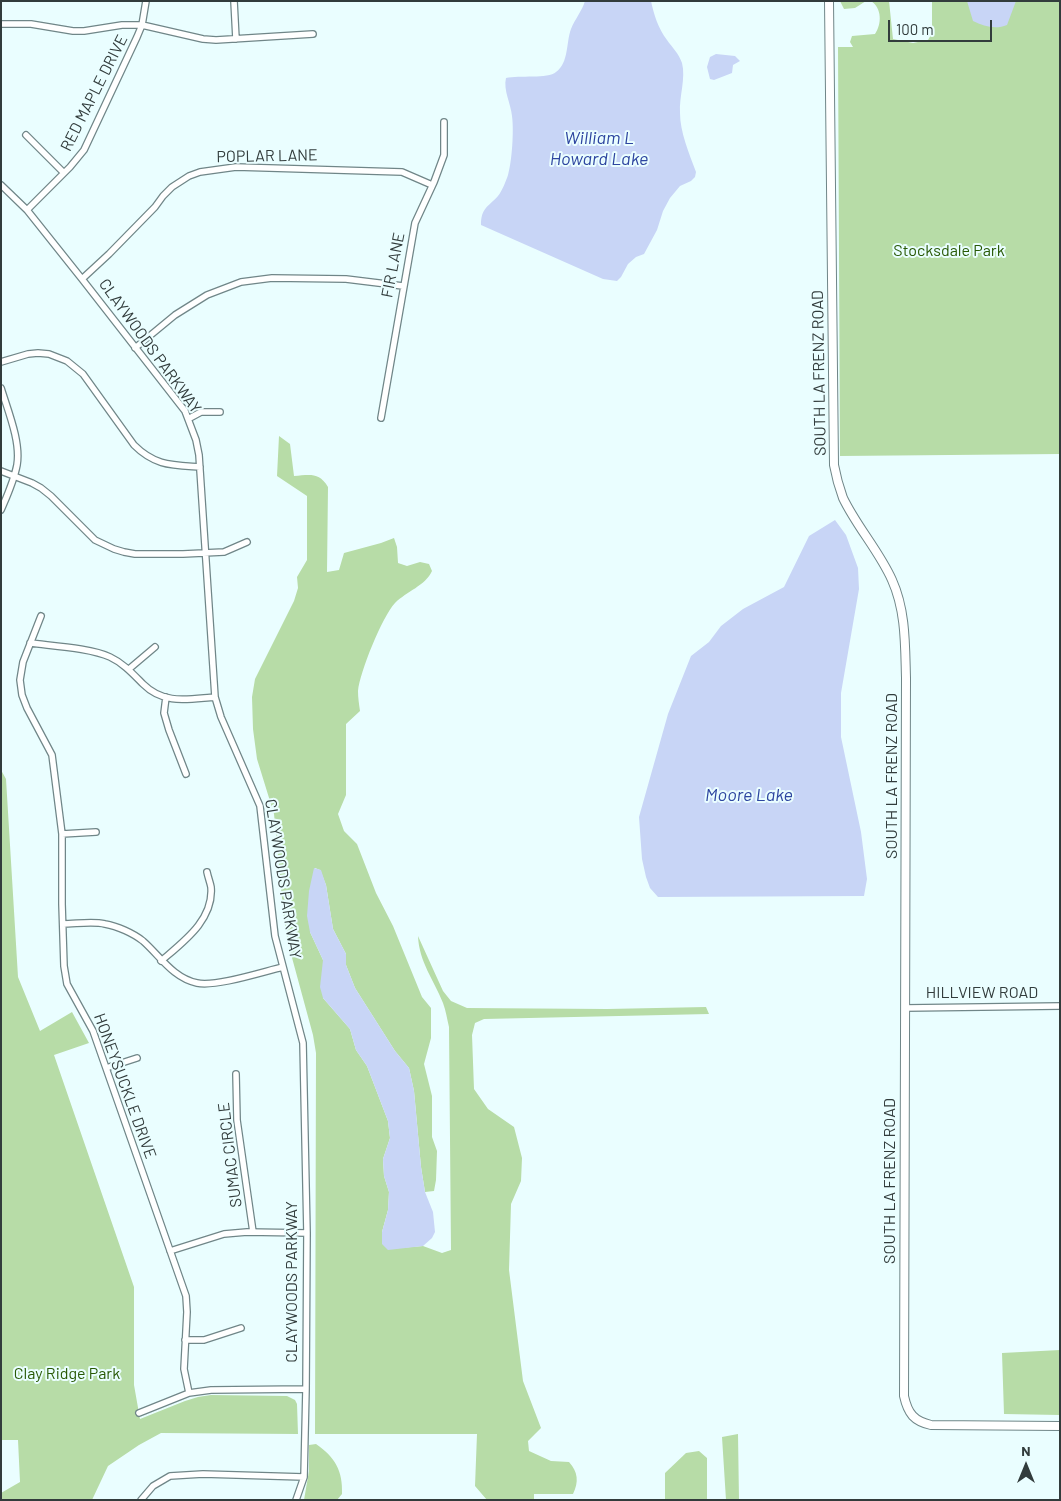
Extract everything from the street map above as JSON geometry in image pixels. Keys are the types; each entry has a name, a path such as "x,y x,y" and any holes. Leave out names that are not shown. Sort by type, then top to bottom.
{"street":[{"name":"RED MAPLE DRIVE","path":"27,210 64,174 84,150 137,37 142,24 146,1"},
{"path":"234,1 236,39"},
{"name":"SOUTH LA FRENZ ROAD","path":"829,1 834,465 843,498 893,581 902,611 906,678 904,1386 906,1404 915,1418 931,1425 1060,1426"},
{"path":"1,24 31,24 73,31 142,24 203,39 216,40 313,34"},
{"name":"FIR LANE","path":"381,418 415,223 444,155 444,122"},
{"path":"26,135 64,174"},
{"name":"POPLAR LANE","path":"82,278 109,254 172,187 189,176 200,172 236,167 402,172 432,185"},
{"name":"CLAYWOODS PARKWAY","path":"1,185 27,210 82,278 184,412 196,440 207,553 208,599 216,697 221,717 260,806 275,936 303,1043 307,1233 306,1388 304,1476 296,1500"},
{"path":"135,348 175,315 207,294 242,282 272,278 346,279 403,286"},
{"path":"1,362 38,353 67,361 83,374 141,452 156,462 166,465 200,467"},
{"path":"1,388 17,444 17,465 1,510"},
{"path":"188,418 201,412 220,412"},
{"path":"1,471 41,488 88,534 114,549 135,554 207,553 224,552 247,542"},
{"name":"HONEYSUCKLE DRIVE","path":"41,616 30,643 20,680 22,695 27,708 52,755 62,834 64,966 67,984 93,1031 186,1296 184,1369 189,1393"},
{"path":"30,643 84,650 110,656 129,669 144,685 157,695 174,700 216,697"},
{"path":"129,669 155,647"},
{"path":"166,697 164,713 186,774"},
{"path":"62,834 96,832"},
{"path":"161,961 201,923 207,912 211,888 207,872"},
{"path":"63,924 105,924 127,931 142,941 161,961 182,977 196,983 212,984 283,967"},
{"name":"HILLVIEW ROAD","path":"905,1008 1060,1006"},
{"path":"106,1068 136,1058"},
{"name":"SUMAC CIRCLE","path":"236,1074 237,1120 253,1232"},
{"path":"170,1251 224,1234 253,1232 307,1233"},
{"path":"185,1340 204,1340 241,1328"},
{"path":"139,1413 189,1393 210,1390 306,1388"},
{"path":"140,1500 153,1486 170,1476 203,1474 304,1476"}],"green space":[{"path":"840,1 866,1 855,8 844,9"},
{"name":"Stocksdale Park","path":"871,1 889,1 893,39 913,43 928,40 932,33 932,1 1060,1 1060,454 840,456 838,47 853,47 850,42 852,36 875,34 879,26 880,16 875,4"},
{"path":"279,436 290,444 294,476 309,475 318,477 328,487 327,572 339,570 344,553 394,538 397,547 398,563 407,566 420,562 429,564 432,571 425,581 395,603 384,620 367,658 358,691 360,711 346,724 346,795 338,814 344,831 357,844 376,893 393,926 422,997 431,1008 431,1038 424,1064 432,1096 432,1137 437,1151 434,1191 425,1192 414,1091 409,1068 395,1051 355,988 346,965 346,954 333,929 326,885 320,870 315,868 310,932 323,960 323,998 350,1029 356,1050 367,1066 388,1121 390,1138 383,1159 384,1176 389,1192 388,1210 382,1232 388,1249 423,1246 442,1253 451,1250 449,1027 443,1003 421,954 418,936 443,991 451,1001 467,1008 607,1009 706,1007 709,1014 484,1019 475,1023 472,1035 474,1089 488,1109 514,1127 522,1158 521,1181 511,1204 509,1270 523,1381 541,1428 528,1441 529,1451 551,1461 569,1462 577,1477 573,1494 534,1494 534,1500 487,1500 475,1486 477,1434 315,1434 316,1053 313,1035 288,943 274,814 257,759 253,729 252,697 255,679 294,601 298,588 297,577 307,560 307,496 277,476"},
{"name":"Clay Ridge Park","path":"1,770 6,779 18,977 40,1031 72,1012 89,1043 54,1055 134,1287 134,1385 140,1419 185,1401 211,1395 287,1396 295,1400 297,1404 298,1434 161,1433 108,1466 92,1500 1,1500 1,1493 20,1482 18,1440 1,1440"},
{"path":"1060,1350 1060,1415 1004,1414 1002,1353"},
{"path":"738,1434 739,1500 726,1500 722,1437"},
{"path":"316,1444 333,1459 339,1472 342,1494 337,1500 304,1500 309,1471 309,1445"},
{"path":"699,1451 707,1458 707,1500 665,1500 665,1473 686,1453"}],"water":[{"name":"William L Howard Lake","path":"585,1 651,1 661,31 682,63 680,120 685,142 696,172 695,177 691,181 680,186 670,198 663,211 657,230 644,254 636,257 628,264 617,281 603,279 481,225 484,211 499,194 509,169 513,122 505,83 506,78 540,76 556,72 563,63 569,34"},
{"path":"967,1 1016,1 1007,25 994,27 985,26 973,21"},
{"path":"716,54 735,56 740,61 733,65 732,73 714,80 710,79 707,67 710,57"},
{"name":"Moore Lake","path":"835,520 846,535 858,568 859,589 841,693 841,737 861,832 867,879 864,896 658,897 650,888 646,877 642,859 639,817 668,714 691,656 709,642 721,626 743,609 784,587 809,536"},
{"path":"314,868 321,870 326,885 333,929 346,954 346,965 355,988 395,1051 409,1068 414,1091 421,1167 425,1192 433,1212 435,1232 432,1238 423,1246 388,1250 382,1244 382,1232 388,1210 389,1192 384,1176 383,1159 390,1138 388,1121 367,1066 356,1050 350,1029 323,998 320,987 323,960 310,932 307,916 309,891"}]}
